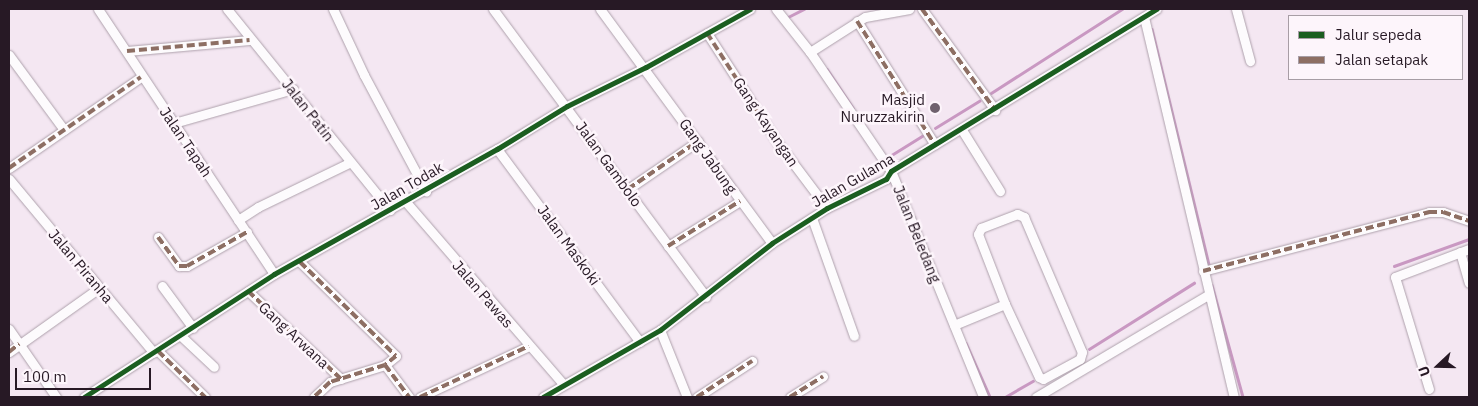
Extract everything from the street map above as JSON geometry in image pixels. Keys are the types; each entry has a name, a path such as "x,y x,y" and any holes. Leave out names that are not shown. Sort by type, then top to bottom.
{"street":[{"name":"Jalan Tapah","path":"98,9 274,274"},
{"name":"Jalan Patin","path":"227,9 250,40 293,89 349,163 390,210"},
{"path":"333,9 364,75 426,190"},
{"name":"Jalan Gambolo","path":"493,9 567,106 706,297"},
{"name":"Gang Jabung","path":"600,9 646,68 772,243"},
{"name":"Jalan Todak","path":"91,395 274,274 300,262 406,202 567,106 646,68 750,9"},
{"name":"Jalan Beledang","path":"776,9 810,52 891,171 983,397"},
{"path":"810,52 857,21 874,14 909,9"},
{"path":"922,9 995,110"},
{"name":"Jalan Gulama","path":"543,397 660,330 706,297 772,243 827,208 886,178 891,171 995,110 1156,9"},
{"path":"1236,9 1250,60"},
{"path":"1144,17 1202,271 1234,397"},
{"path":"857,21 936,145"},
{"name":"Gang Kayangan","path":"707,33 778,143 827,208"},
{"path":"127,51 250,40"},
{"path":"9,55 64,130"},
{"path":"9,168 142,77"},
{"path":"174,123 293,89"},
{"path":"962,130 1000,190"},
{"path":"628,189 698,141"},
{"name":"Jalan Maskoki","path":"497,149 640,342"},
{"path":"238,220 258,207 349,163"},
{"name":"Jalan Piranha","path":"9,179 99,288 156,352 205,397"},
{"path":"668,246 740,200"},
{"name":"Jalan Pawas","path":"406,202 563,384"},
{"path":"1202,271 1429,212 1443,212 1469,221"},
{"path":"1019,214 1024,217 1074,332 1082,352 1081,358 1040,378 1005,304 978,234 982,228 1019,214"},
{"path":"812,218 854,336"},
{"path":"158,237 179,266 187,266 247,232"},
{"path":"1429,389 1395,278 1469,249"},
{"path":"1460,252 1469,283"},
{"path":"300,262 395,354 395,360 385,365 330,382 314,397"},
{"path":"162,286 193,328"},
{"path":"9,352 99,288"},
{"name":"Gang Arwana","path":"248,291 341,379"},
{"path":"1036,397 1208,295"},
{"path":"954,325 1005,304"},
{"path":"9,329 56,397"},
{"path":"660,330 688,397"},
{"path":"181,336 214,367"},
{"path":"420,397 529,346"},
{"path":"697,397 752,361"},
{"path":"385,365 409,397"},
{"path":"790,397 823,376"}],"waterway":[{"path":"788,17 804,9"},
{"path":"991,93 1122,9"},
{"path":"1152,29 1209,264"},
{"path":"827,69 853,108"},
{"path":"935,128 979,101"},
{"path":"885,159 922,136"},
{"path":"1394,266 1469,239"},
{"path":"1089,349 1194,283"},
{"path":"1212,285 1243,397"},
{"path":"966,343 990,397"},
{"path":"1005,397 1033,381"}],"marked path":[{"path":"922,9 995,110"},
{"path":"857,21 935,145"},
{"path":"707,33 778,143"},
{"path":"127,51 250,40"},
{"path":"9,168 141,77"},
{"path":"628,189 698,141"},
{"path":"668,246 740,201"},
{"path":"1203,271 1429,212 1443,212 1469,221"},
{"path":"158,237 179,266 187,266 247,232"},
{"path":"300,262 396,356 385,365 330,382 314,397"},
{"path":"248,291 341,379"},
{"path":"9,352 19,344"},
{"path":"420,397 529,346"},
{"path":"158,351 205,397"},
{"path":"697,397 752,361"},
{"path":"385,365 409,397"},
{"path":"790,397 823,376"}],"cycle path":[{"path":"84,397 274,274 497,149 567,106 646,67 750,9"},
{"path":"543,397 660,330 772,243 827,208 886,179 891,171 1156,9"}],"place":[{"name":"Masjid Nuruzzakirin","path":"935,108"}]}
